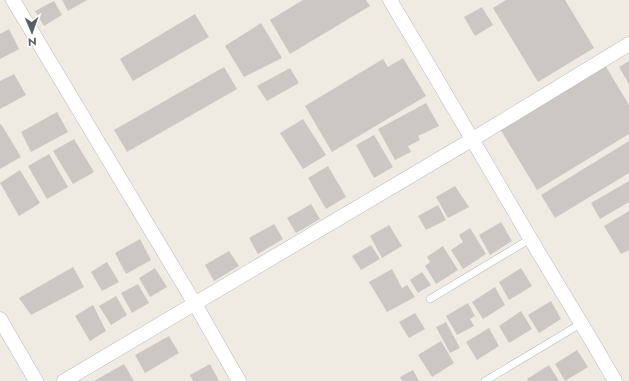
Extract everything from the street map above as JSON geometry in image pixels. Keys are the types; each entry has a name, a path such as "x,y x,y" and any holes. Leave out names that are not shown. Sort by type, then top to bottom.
{"street":[{"path":"13,0 195,304 239,381"},
{"path":"390,0 615,381"},
{"path":"64,381 473,139 629,44"},
{"path":"0,319 36,381"}],"lane":[{"path":"430,300 530,239"},
{"path":"485,381 582,323"}],"building":[{"path":"62,0 87,0 68,11"},
{"path":"303,0 366,0 370,6 290,54 270,20"},
{"path":"506,0 565,0 594,48 538,82 493,8"},
{"path":"54,1 62,15 44,26 35,11"},
{"path":"482,7 493,25 475,36 464,17"},
{"path":"195,14 209,37 133,81 120,59"},
{"path":"261,23 282,58 244,77 225,46"},
{"path":"9,29 19,49 0,59 0,34"},
{"path":"403,58 426,96 332,152 305,106 383,59 388,67"},
{"path":"629,61 629,84 619,67"},
{"path":"605,65 629,105 629,134 537,190 500,129"},
{"path":"224,67 237,89 127,152 114,130"},
{"path":"290,68 299,83 267,101 257,86"},
{"path":"14,74 26,95 0,109 0,81"},
{"path":"426,103 439,126 418,136 420,140 408,146 411,152 395,160 378,129"},
{"path":"57,112 68,132 31,152 21,132"},
{"path":"303,119 326,155 303,169 280,133"},
{"path":"1,124 21,157 0,169 0,125"},
{"path":"374,135 393,167 374,178 356,145"},
{"path":"74,139 94,172 73,184 53,151"},
{"path":"629,141 629,173 555,218 541,195"},
{"path":"49,154 68,187 47,199 28,166"},
{"path":"328,166 346,197 326,209 308,178"},
{"path":"20,170 40,203 19,216 0,183"},
{"path":"629,181 629,202 600,219 591,203"},
{"path":"455,186 469,207 448,218 436,197"},
{"path":"311,204 320,219 296,233 287,218"},
{"path":"438,205 446,220 426,230 418,216"},
{"path":"629,211 629,250 621,254 604,226"},
{"path":"501,222 512,241 490,255 479,235"},
{"path":"274,224 283,239 258,254 249,238"},
{"path":"389,225 402,246 382,258 370,236"},
{"path":"470,228 486,254 463,269 451,250 463,242 459,235"},
{"path":"140,239 151,260 126,274 115,253"},
{"path":"371,245 380,259 361,270 352,256"},
{"path":"443,246 458,270 436,284 425,266 430,262 427,257"},
{"path":"229,251 239,266 214,281 205,265"},
{"path":"107,262 119,282 102,291 91,272"},
{"path":"73,267 84,287 31,315 19,298"},
{"path":"155,268 167,287 150,297 139,278"},
{"path":"521,268 532,286 509,300 499,282"},
{"path":"392,269 402,288 407,285 415,297 387,312 369,282"},
{"path":"422,272 431,285 418,293 410,280"},
{"path":"138,284 149,303 132,313 121,293"},
{"path":"495,287 505,305 483,319 472,302"},
{"path":"116,296 127,315 111,325 99,306"},
{"path":"551,301 561,319 539,333 528,315"},
{"path":"468,303 475,316 470,319 474,326 457,335 446,316"},
{"path":"93,305 106,331 90,341 75,316"},
{"path":"521,311 532,329 509,343 499,326"},
{"path":"415,313 425,329 409,338 399,322"},
{"path":"446,322 460,348 450,353 436,327"},
{"path":"489,328 499,346 477,360 466,342"},
{"path":"169,336 179,353 145,373 135,355"},
{"path":"441,341 454,363 432,377 418,355"},
{"path":"577,350 588,367 565,381 555,364"},
{"path":"124,364 134,381 94,381"},
{"path":"210,364 219,381 193,381 190,375"},
{"path":"549,365 559,381 528,381 527,379"},
{"path":"413,370 419,381 402,381 400,377"}]}
